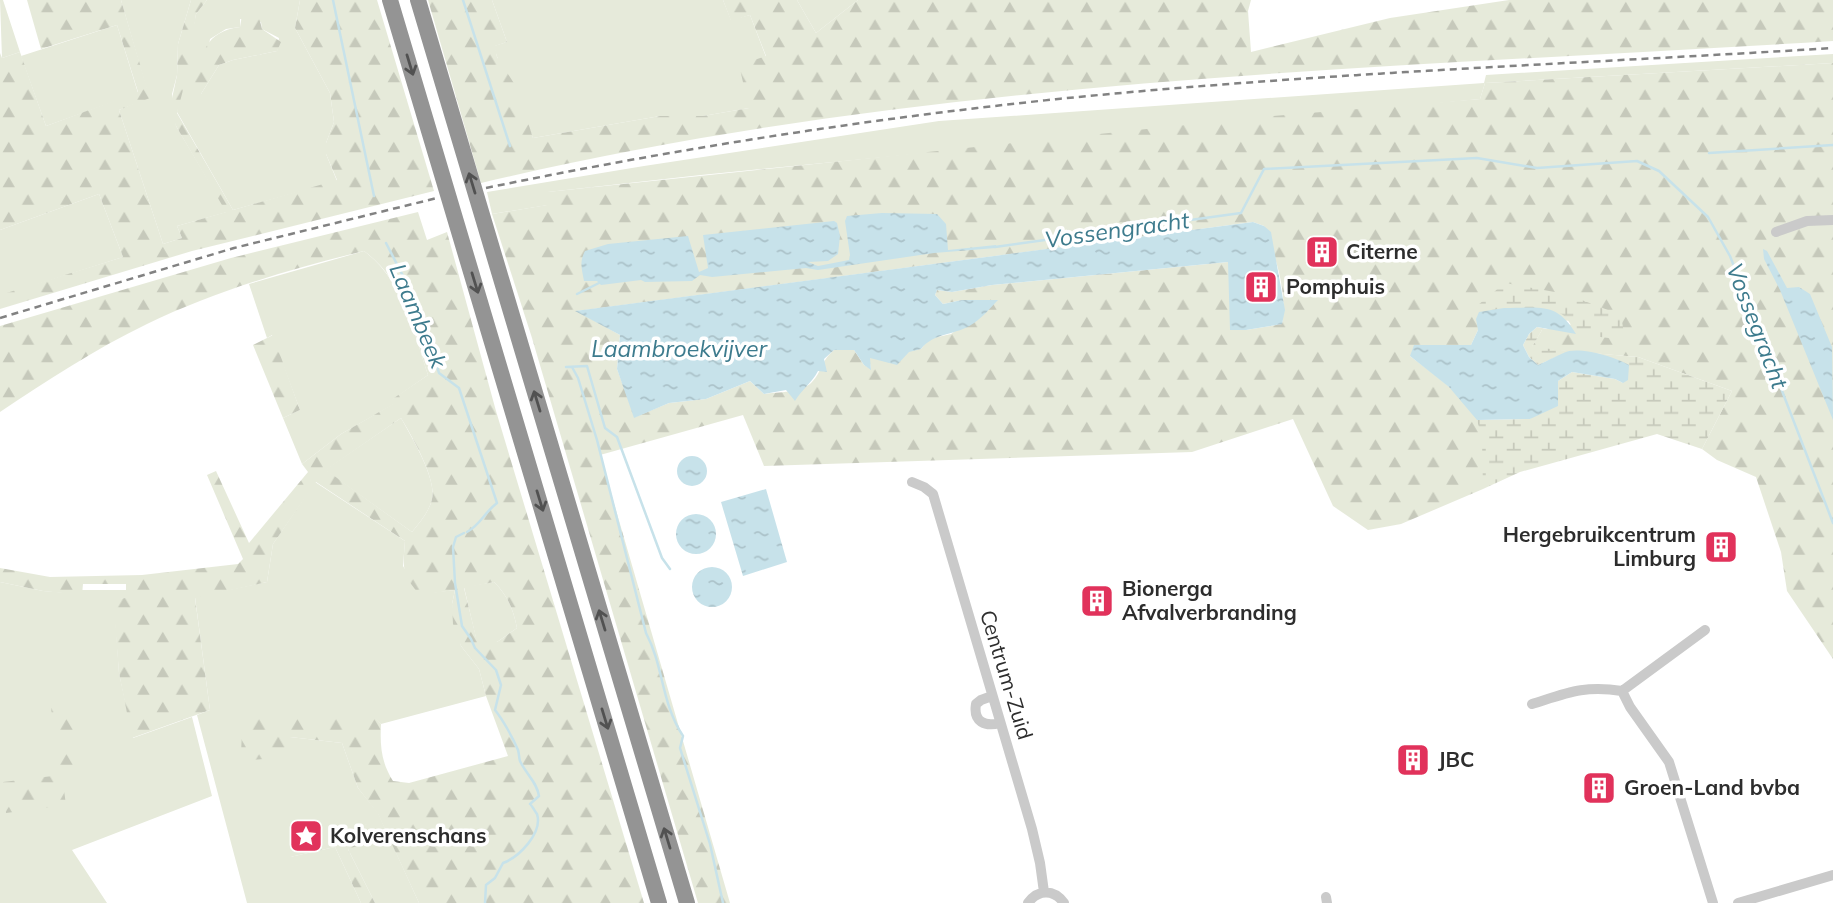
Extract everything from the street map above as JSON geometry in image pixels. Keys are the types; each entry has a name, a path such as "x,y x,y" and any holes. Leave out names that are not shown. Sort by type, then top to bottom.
{"highway":[{"path":"390,0 659,903"},
{"path":"418,0 687,903"}],"street":[{"path":"1776,232 1807,221 1833,220"},
{"name":"Centrum-Zuid","path":"912,482 933,494 1032,829 1044,892"},
{"path":"1532,704 1579,689 1596,687 1622,691 1705,630"},
{"path":"1622,691 1630,707 1669,762 1713,903"},
{"path":"992,696 976,704 976,716 979,723 1000,723"},
{"path":"1738,903 1833,875"},
{"path":"1028,903 1033,897 1044,892 1054,893 1064,903"}],"green space":[{"path":"0,0 3,0 20,52 2,58"},
{"path":"27,0 121,0 150,98 119,110 163,244 182,238 177,226 226,212 176,126 170,108 177,75 178,44 191,0 207,0 196,14 188,71 177,113 233,210 337,180 326,154 326,143 334,122 330,93 295,28 300,0 377,0 434,191 192,251 0,309 0,295 123,257 99,194 0,230 0,53 2,58 20,52 46,126 138,92 117,25 41,49"},
{"path":"121,0 191,0 178,44 177,75 172,94 176,126 227,212 177,226 182,238 163,244 119,110 149,97"},
{"path":"207,0 300,0 295,28 330,93 334,122 326,143 326,154 337,181 233,210 177,112 196,14","holes":["240,19 261,22 262,29 279,38 277,51 219,65 201,94 210,39 226,29 240,27"]},
{"path":"428,0 492,0 507,42 495,46 497,57 517,88 533,138 660,116 703,116 749,108 739,65 766,56 750,15 731,21 723,0 797,0 816,33 858,0 1251,0 1248,11 1251,52 1390,18 1509,0 1833,0 1833,41 1323,70 984,99 815,120 647,148 481,183"},
{"path":"492,0 723,0 731,20 750,15 766,57 749,108 703,116 660,116 533,138 497,57 494,46 507,42"},
{"path":"797,0 858,0 816,33"},
{"path":"253,14 259,17 262,29 281,42 277,51 219,65 201,94 194,83 207,46 219,34 240,27 242,15"},
{"path":"117,25 138,93 46,126 21,56"},
{"path":"1833,54 1833,63 1485,83 1480,99 548,192 548,205 492,214 487,192 939,121 1484,83 1486,75"},
{"path":"1833,63 1833,659 1787,591 1781,552 1756,477 1717,460 1702,449 1732,391 1638,357 1531,348 1542,330 1620,315 1478,330 1471,345 1410,356 1455,392 1477,419 1483,444 1483,489 1401,524 1368,530 1333,506 1293,419 1192,452 764,466 743,415 600,455 730,903 698,903 532,338 492,214 547,205 547,192 1261,117 1480,99 1485,83","holes":["1253,222 1264,226 1282,287 1282,324 1246,330 1228,262 992,285 952,292 937,290 935,295 943,304 962,300 997,300 951,334 929,339 921,349 869,358 871,369 864,365 854,350 834,350 808,386 764,394 750,381 706,399 669,403 635,417 617,369 620,335 577,311"]},
{"path":"99,194 123,257 0,296 0,230"},
{"path":"418,212 427,240 447,232 496,411 644,903 419,903 378,814 358,788 342,743 290,737 291,752 277,758 249,760 241,754 242,731 247,716 374,717 381,724 382,754 393,781 409,783 508,756 479,669 461,646 453,624 452,604 455,590 420,595 406,576 405,541 316,482 273,544 267,582 195,598 210,710 132,738 119,673 113,599 126,598 126,584 83,584 82,595 43,591 0,582 0,568 50,577 142,575 238,564 243,559 207,475 216,471 249,543 308,472 302,464 341,434 393,404 391,400 428,375 398,291 378,263 364,251 253,282 173,312 90,354 0,412 0,326 231,258","holes":["401,418 422,457 433,490 429,508 412,532 326,470","494,582 509,603 517,628 497,642 489,631 476,637 464,588"]},
{"path":"364,251 378,263 398,292 412,324 428,375 392,400 394,404 341,434 302,464 283,418 300,410 272,335 267,338 249,284"},
{"path":"1505,283 1566,294 1621,315 1625,340 1576,334 1563,315 1545,308 1488,310 1479,312 1476,319 1473,309"},
{"path":"1537,327 1563,333 1542,330 1532,347 1570,351 1538,365 1529,357 1523,345"},
{"path":"273,335 300,410 283,418 253,345"},
{"path":"1592,353 1638,357 1732,391 1702,449 1657,434 1520,472 1483,489 1482,438 1477,420 1530,419 1558,381 1572,372 1615,379 1623,383 1604,356"},
{"path":"401,418 422,458 433,491 429,508 412,532 325,470"},
{"path":"315,482 405,541 403,566 420,594 455,590 452,604 461,646 479,669 486,696 381,724 373,717 290,737 342,743 358,788 378,813 419,903 375,903 348,849 367,824 290,857 335,847 361,903 247,903 197,715 210,710 195,597 267,582 273,544"},
{"path":"0,582 43,591 82,594 82,590 126,590 126,598 114,600 119,673 133,738 192,717 212,796 72,850 107,903 0,903"},
{"path":"494,582 509,603 517,628 497,642 476,638 464,587"},
{"path":"70,705 81,772 62,775 66,805 6,813 3,782 61,775 51,708"},
{"path":"367,824 375,840 348,849 375,903 361,903 335,847 290,857 280,837"}],"water":[{"path":"882,213 937,214 946,224 948,250 996,245 996,248 934,253 818,270 806,268 712,277 700,275 692,281 641,280 601,285 597,281 584,281 582,262 585,251 608,244 688,236 699,272 708,268 703,235 834,221 840,236 838,254 828,261 808,262 818,266 849,260 845,221 847,216"},
{"name":"Laambroekvijver","path":"1253,222 1271,232 1285,310 1282,324 1230,330 1228,262 992,285 952,292 937,290 935,295 943,304 962,300 998,300 974,323 932,340 921,349 909,352 897,365 870,358 871,370 854,350 834,350 824,359 827,372 818,371 795,401 786,390 764,394 750,381 706,399 669,403 634,418 617,369 620,335 575,311"},
{"path":"1763,249 1767,251 1787,288 1799,287 1810,294 1832,347 1833,420 1780,290 1764,259"},
{"path":"1504,308 1554,311 1569,323 1576,334 1537,327 1523,345 1529,357 1538,365 1569,351 1592,352 1629,365 1628,380 1623,383 1615,379 1572,372 1558,381 1558,406 1530,419 1477,420 1449,387 1410,356 1414,345 1471,345 1478,330 1476,319 1479,312"},
{"path":"692,456 698,457 706,465 706,477 698,485 692,486 686,485 678,477 677,471 678,465 686,457"},
{"path":"766,489 787,562 743,576 721,502"},
{"path":"696,514 704,515 710,520 715,526 715,542 710,548 704,553 696,554 688,553 682,548 677,542 676,534 677,526 682,520 688,515"},
{"path":"712,567 720,568 726,573 731,579 731,595 726,601 720,606 712,607 704,606 698,601 693,595 692,587 693,579 698,573 704,568"}],"waterway":[{"name":"Laambeek","path":"333,0 374,196"},
{"path":"463,0 510,146"},
{"name":"Vossengracht","path":"1709,153 1833,145"},
{"name":"Vossengracht","path":"995,247 1241,213 1264,169 1477,158 1537,168 1637,161 1659,171 1708,217 1730,256 1833,523"},
{"name":"Laambeek","path":"386,243 419,307 439,373 459,388 497,503 467,532"},
{"name":"Vossengracht","path":"577,294 599,283"},
{"path":"566,367 587,366 605,428 617,437 662,558 670,569"},
{"path":"572,367 578,378 597,440 646,633 670,711 683,736 680,748 710,844 723,903"},
{"name":"Laambeek","path":"464,533 456,537 453,547 462,626 475,648 496,670 501,685 495,710 513,740 520,761 536,786 539,796 530,804 538,821 533,836 522,850 503,863 495,878 486,885 485,903"}],"railway":[{"path":"486,188 771,136 1058,99 1348,76 1833,48"},
{"path":"0,318 234,248 437,198"}],"place":[{"name":"Citerne","path":"1322,252"},
{"name":"Pomphuis","path":"1261,287"},
{"name":"Hergebruikcentrum Limburg","path":"1721,547"},
{"name":"Bionerga Afvalverbranding","path":"1097,601"},
{"name":"JBC","path":"1413,760"},
{"name":"Groen-Land bvba","path":"1599,788"},
{"name":"Kolverenschans","path":"306,836"}],"water label":[{"name":"Vossegracht","path":"1757,326"}]}
